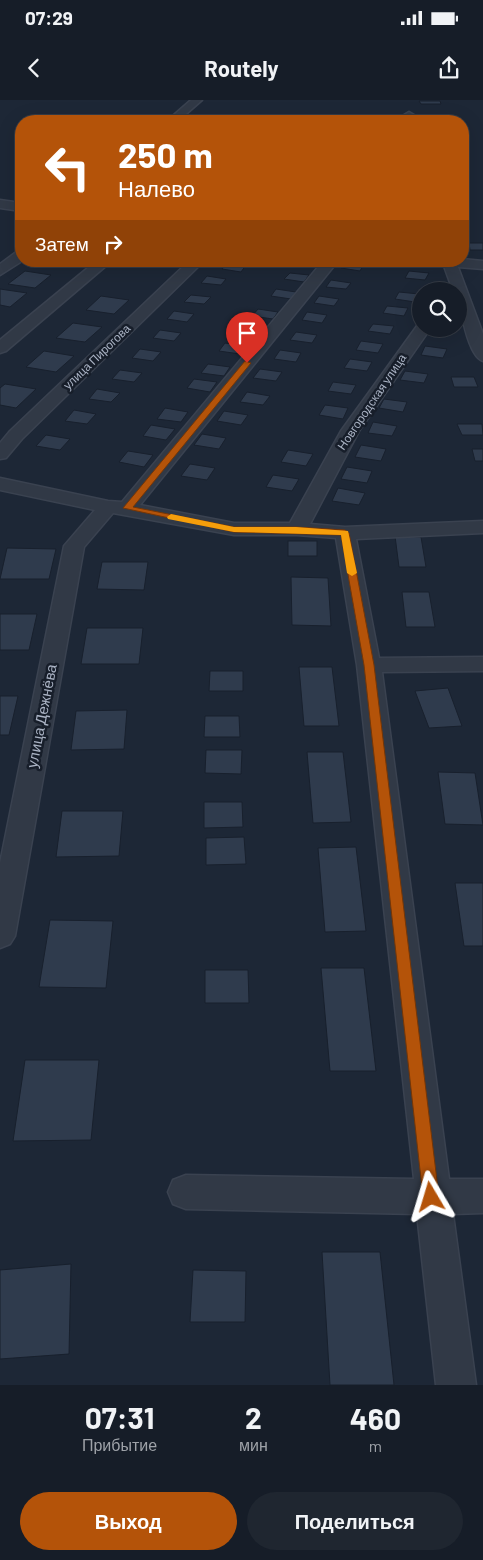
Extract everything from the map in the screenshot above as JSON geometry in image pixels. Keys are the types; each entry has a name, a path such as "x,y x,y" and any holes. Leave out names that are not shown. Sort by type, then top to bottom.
{"street":[{"path":"179,115 198,100"},
{"path":"0,204 15,206"},
{"path":"0,271 15,260"},
{"path":"469,264 483,265"},
{"path":"0,348 98,267"},
{"name":"улица Пирогова","path":"0,454 22,428 190,267"},
{"name":"улица Дежнёва","path":"0,936 74,546 118,508 326,267"},
{"path":"448,267 455,282"},
{"path":"467,313 483,356"},
{"name":"Новгородская улица","path":"296,529 350,432 416,337"},
{"path":"0,484 234,529 296,529 345,533 483,527"},
{"path":"345,533 369,665 431,1197 456,1385"},
{"path":"369,665 483,664"},
{"path":"186,1192 431,1197 483,1196"}],"building":[{"path":"419,101 440,101 441,104 421,104"},
{"path":"469,243 483,243 483,250 470,250"},
{"path":"224,267 245,267 241,272 222,269"},
{"path":"342,267 362,267 360,271"},
{"path":"25,271 51,275 35,288 8,284"},
{"path":"409,271 429,273 425,280 405,278"},
{"path":"290,273 309,275 304,282 284,279"},
{"path":"207,276 226,279 221,285 201,283"},
{"path":"331,280 351,283 346,289 326,287"},
{"path":"0,289 27,293 10,307 0,305"},
{"path":"276,289 296,292 291,299 271,296"},
{"path":"399,292 412,293 412,302 395,299"},
{"path":"191,295 211,297 204,304 184,302"},
{"path":"101,296 129,300 114,314 86,310"},
{"path":"319,296 339,299 334,306 314,303"},
{"path":"387,306 408,308 404,316 383,313"},
{"path":"258,309 278,312 273,319 252,316"},
{"path":"174,311 194,314 187,322 167,319"},
{"path":"307,312 327,315 322,323 302,320"},
{"path":"73,323 102,327 85,342 56,338"},
{"path":"239,324 260,326 254,334 233,332"},
{"path":"373,324 394,326 390,334 368,331"},
{"path":"160,330 181,333 174,341 153,338"},
{"path":"296,332 317,335 312,343 290,340"},
{"path":"361,341 383,344 378,353 356,350"},
{"path":"225,343 246,346 240,354 219,351"},
{"path":"425,346 447,349 443,358 421,355"},
{"path":"140,349 161,352 153,361 132,358"},
{"path":"280,350 301,353 296,362 274,359"},
{"path":"44,351 74,356 56,372 26,367"},
{"path":"350,359 372,362 367,371 344,368"},
{"path":"208,364 230,367 224,376 201,373"},
{"path":"260,369 282,372 276,381 253,378"},
{"path":"120,370 142,373 134,382 112,379"},
{"path":"405,371 428,374 424,383 400,380"},
{"path":"451,377 474,377 478,387 454,387"},
{"path":"194,379 217,382 210,392 187,388"},
{"path":"333,382 356,385 351,394 328,391"},
{"path":"5,384 36,389 16,408 0,405 0,388"},
{"path":"97,389 120,393 111,402 89,399"},
{"path":"247,392 270,396 263,405 240,402"},
{"path":"384,399 407,402 403,412 379,408"},
{"path":"325,405 348,408 343,419 319,415"},
{"path":"165,408 188,412 181,422 157,419"},
{"path":"74,410 96,414 87,424 65,421"},
{"path":"224,411 248,415 241,425 217,421"},
{"path":"373,422 397,426 392,436 368,433"},
{"path":"457,424 482,424 483,435 462,435"},
{"path":"151,425 175,429 166,440 143,436"},
{"path":"202,434 226,438 219,449 194,445"},
{"path":"46,435 70,439 60,450 36,446"},
{"path":"361,445 386,449 381,461 355,457"},
{"path":"472,449 483,449 483,461 475,461"},
{"path":"288,450 313,454 306,466 281,462"},
{"path":"128,451 153,455 144,467 119,462"},
{"path":"190,464 215,468 207,480 181,476"},
{"path":"347,467 372,471 367,483 341,479"},
{"path":"273,475 299,479 292,491 266,487"},
{"path":"338,488 365,493 359,505 332,501"},
{"path":"395,536 421,537 426,567 399,567"},
{"path":"288,541 317,541 317,556 288,556"},
{"path":"7,548 56,549 49,579 0,579"},
{"path":"102,562 148,562 144,590 97,589"},
{"path":"291,577 328,578 331,626 292,625"},
{"path":"402,592 429,592 435,627 406,627"},
{"path":"0,614 37,614 29,650 0,650"},
{"path":"87,628 143,628 139,664 81,664"},
{"path":"299,667 332,667 339,726 304,726"},
{"path":"210,671 243,671 243,691 209,691"},
{"path":"448,688 462,726 429,728 415,691"},
{"path":"0,696 18,696 9,735 0,735"},
{"path":"127,710 124,749 71,750 76,711"},
{"path":"205,716 239,716 240,737 204,737"},
{"path":"206,750 242,750 241,774 205,773"},
{"path":"307,752 343,752 351,822 313,823"},
{"path":"438,772 475,773 483,825 445,824"},
{"path":"204,802 242,802 243,827 204,828"},
{"path":"62,811 123,811 119,856 56,857"},
{"path":"244,837 246,864 206,865 206,838"},
{"path":"356,847 366,931 325,932 318,848"},
{"path":"455,883 483,883 483,946 464,946"},
{"path":"50,920 113,921 106,988 39,987"},
{"path":"321,968 364,968 376,1071 330,1071"},
{"path":"205,970 248,970 249,1003 205,1003"},
{"path":"25,1060 99,1060 91,1140 13,1141"},
{"path":"322,1252 380,1252 394,1385 330,1385"},
{"path":"71,1264 69,1354 0,1359 0,1270"},
{"path":"193,1270 246,1271 245,1322 190,1322"}],"slow traffic":[{"path":"171,517 234,529 296,529 345,533 352,573"}],"route":[{"path":"247,363 127,508 234,529 296,529 345,533 369,665 431,1197"}]}
